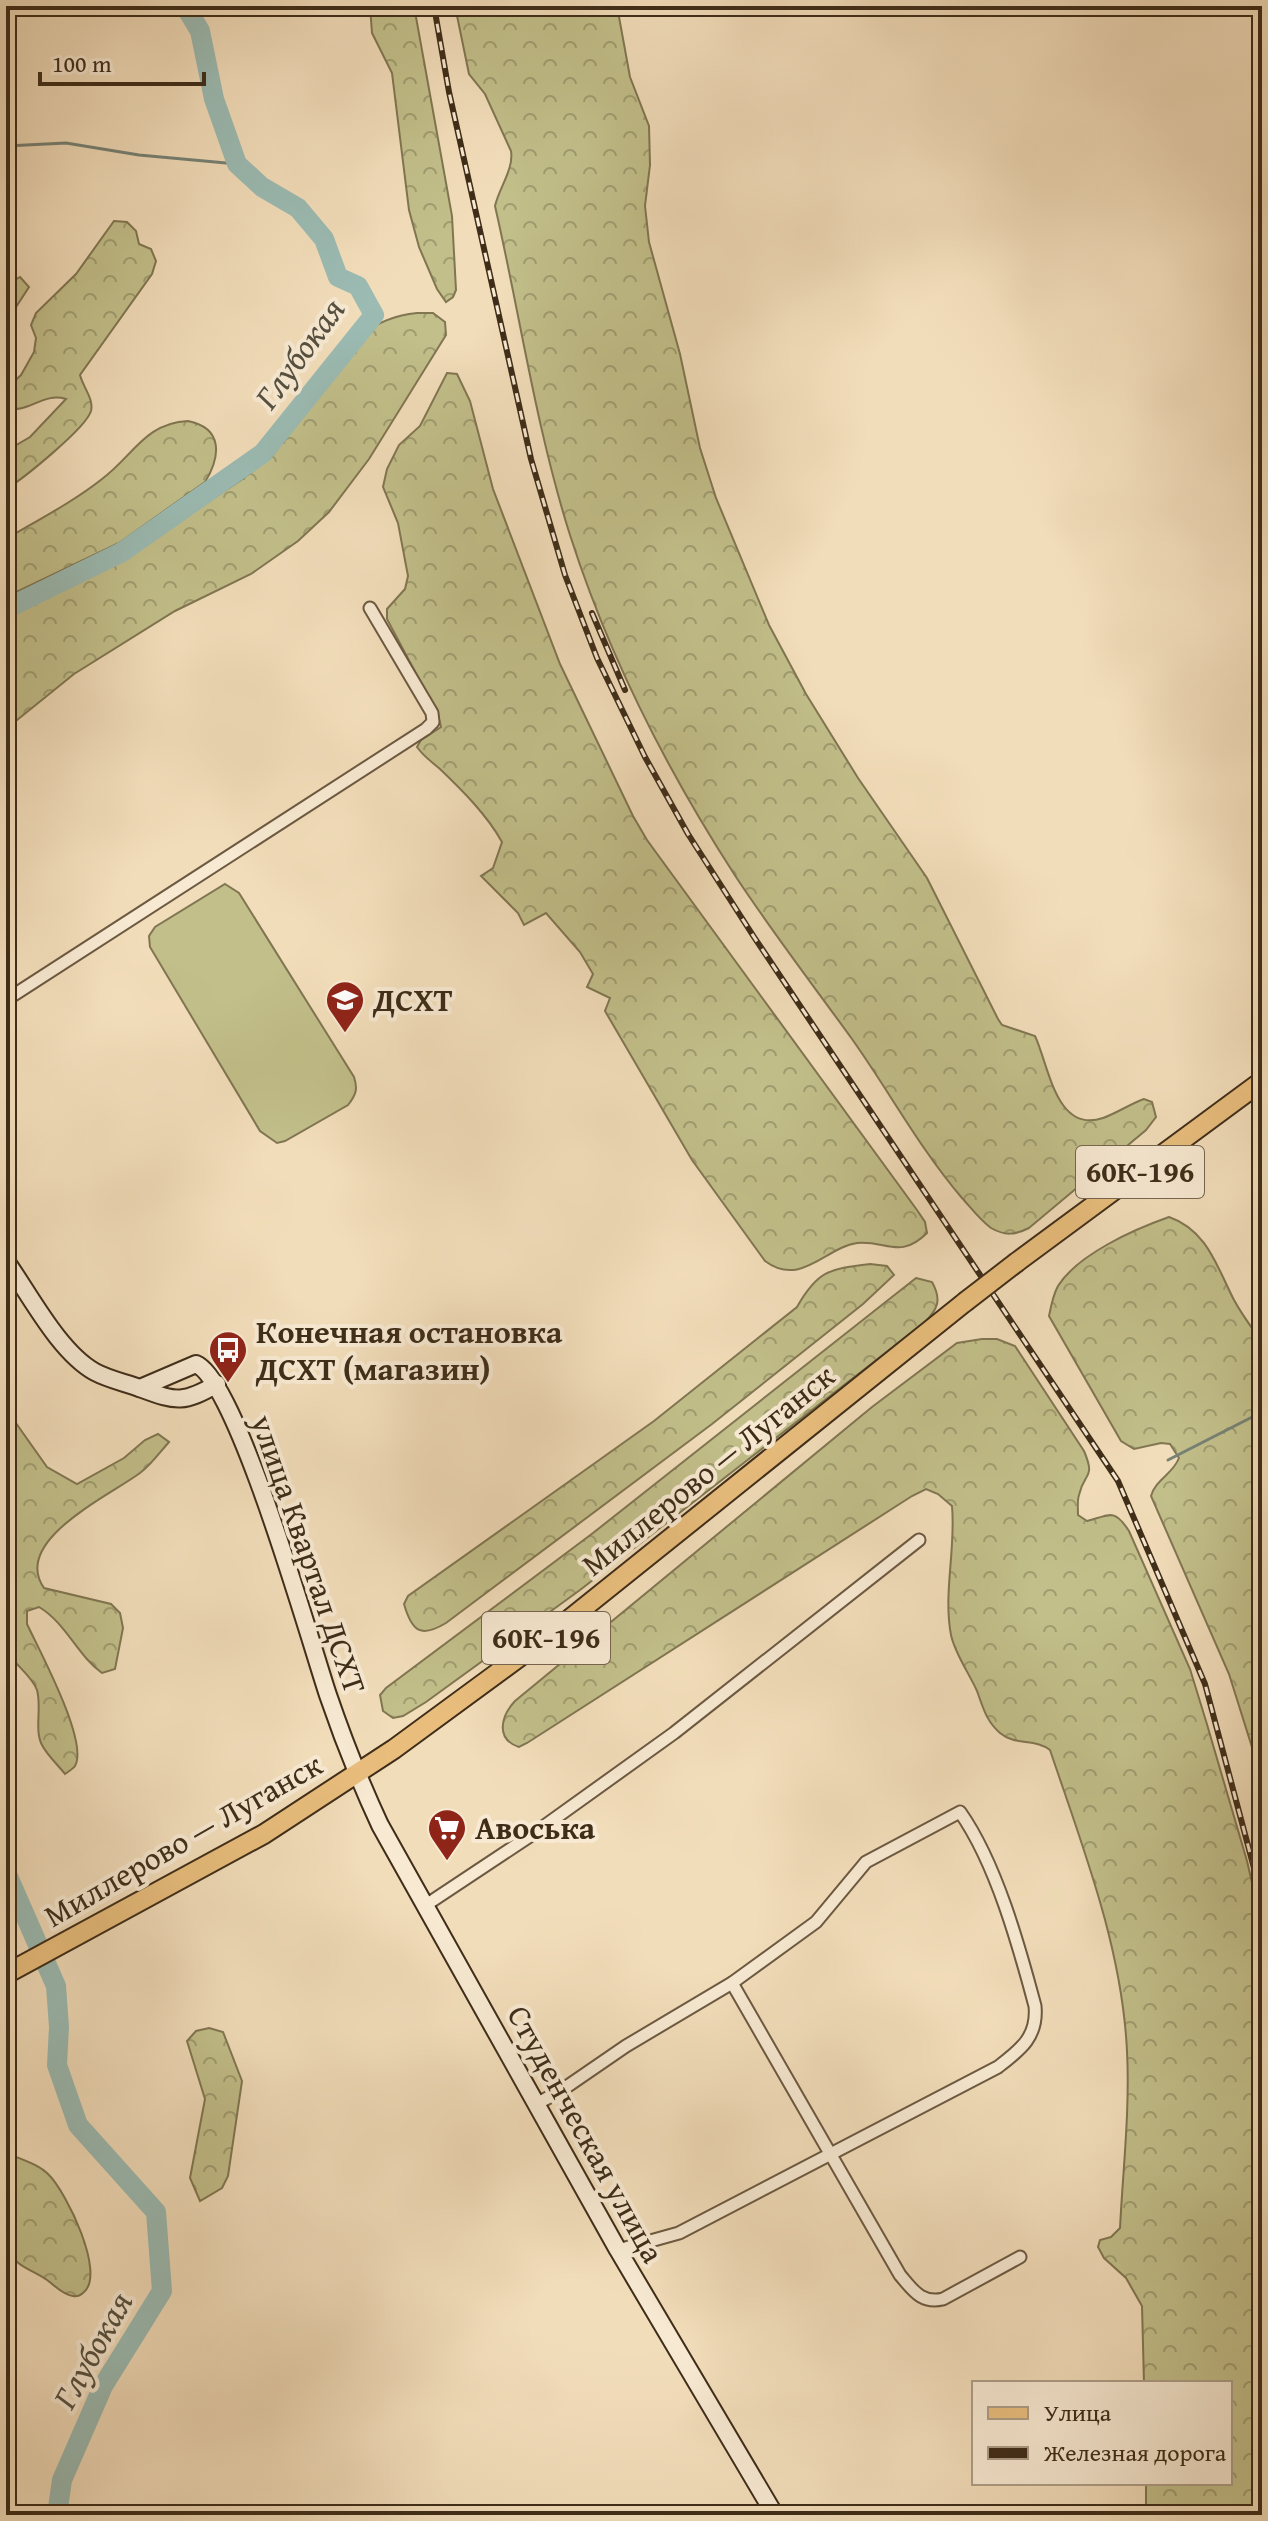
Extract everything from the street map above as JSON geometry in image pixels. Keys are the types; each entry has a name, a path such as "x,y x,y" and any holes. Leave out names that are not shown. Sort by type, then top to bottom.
{"main road":[{"name":"Миллерово — Луганск","path":"6,1974 264,1834 357,1775 556,1630 965,1302 1262,1081"}],"street":[{"path":"6,1000 433,722 432,713 370,608"},
{"name":"улица Квартал ДСХТ","path":"6,1261 60,1338 78,1359 95,1372 163,1398 180,1401 217,1384 252,1462 357,1775"},
{"path":"140,1388 196,1364 205,1368 217,1384"},
{"path":"426,1905 536,1832 674,1733 919,1540"},
{"name":"Студенческая улица","path":"357,1775 380,1825 618,2250 775,2515"},
{"path":"536,2104 732,1983 816,1922 866,1862 960,1812 987,1858 1035,2006 1034,2031 1019,2052 998,2067 679,2233 618,2250"},
{"path":"732,1983 900,2275 922,2299 931,2302 943,2299 1020,2257"}],"green space":[{"path":"370,6 414,6 452,216 456,290 446,302 419,247 409,210 392,73 372,33"},
{"path":"455,6 617,6 630,77 649,126 650,165 645,206 649,242 680,354 700,448 716,498 769,625 806,694 858,778 927,878 998,1019 1002,1025 1035,1036 1050,1079 1065,1107 1075,1116 1087,1120 1103,1118 1144,1099 1152,1102 1156,1117 1146,1130 1029,1228 1010,1234 991,1228 979,1218 932,1160 852,1039 736,877 687,796 621,668 585,580 547,454 495,206 510,165 511,151 485,94 469,74"},
{"path":"114,221 127,222 136,231 139,244 151,249 156,261 152,274 80,375 91,402 87,419 53,453 6,489 6,451 30,437 66,399 50,398 22,408 6,408 6,389 21,375 34,352 36,338 31,325 36,313 76,274"},
{"path":"20,277 29,287 14,310 6,316 6,285"},
{"path":"417,313 433,313 445,322 446,335 369,459 329,512 298,541 251,574 175,611 74,674 6,729 6,615 116,563 241,480 272,456 363,334 388,320"},
{"path":"447,373 457,374 470,401 493,489 560,664 633,816 647,840 925,1222 927,1233 909,1246 857,1243 813,1264 790,1270 765,1261 692,1160 605,1011 610,998 587,987 593,974 580,952 546,913 524,925 518,913 481,876 493,868 502,842 474,803 417,747 421,740 441,727 438,715 387,619 387,609 405,589 408,576 398,523 383,487 387,469 399,445 420,426"},
{"path":"188,421 208,430 216,444 214,462 205,482 119,543 6,597 6,539 91,487 150,434 173,423"},
{"path":"225,884 239,893 355,1081 356,1092 348,1105 277,1143 260,1131 150,947 149,936 155,927"},
{"path":"1169,1217 1182,1223 1202,1240 1237,1306 1262,1342 1262,1779 1229,1674 1151,1496 1179,1458 1170,1444 1134,1449 1121,1441 1049,1316 1058,1286 1079,1263 1124,1236"},
{"path":"870,1264 887,1266 894,1275 863,1304 712,1424 446,1623 424,1631 410,1621 404,1604 408,1596 654,1421 797,1307 819,1278 835,1270"},
{"path":"916,1278 932,1282 938,1299 933,1313 924,1323 580,1590 426,1702 403,1716 393,1718 383,1711 380,1695 386,1688 593,1533"},
{"path":"997,1339 1015,1346 1084,1451 1089,1471 1078,1497 1078,1515 1087,1521 1106,1515 1115,1516 1129,1531 1190,1669 1247,1861 1256,1900 1262,1960 1262,2515 1146,2515 1146,2485 1232,2485 1232,2381 1144,2381 1142,2306 1126,2278 1104,2258 1098,2247 1100,2240 1111,2237 1120,2228 1128,2073 1118,1974 1088,1861 1050,1750 1006,1737 991,1724 953,1642 948,1603 952,1506 926,1489 912,1496 527,1743 519,1747 506,1739 503,1733 506,1713 515,1701 872,1407 957,1343"},
{"path":"6,1409 47,1467 77,1484 124,1458 145,1440 158,1434 169,1442 140,1473 68,1522 41,1553 37,1571 44,1588 111,1604 120,1613 123,1628 115,1669 102,1673 48,1614 39,1607 27,1611 27,1624 61,1696 75,1737 75,1766 65,1774 40,1739 37,1690 10,1656 6,1646 12,1586 6,1568"},
{"path":"209,2028 223,2032 242,2081 228,2176 222,2188 200,2201 190,2178 205,2099 187,2041 196,2031"},
{"path":"6,2153 45,2171 65,2198 81,2233 90,2268 90,2282 80,2295 66,2294 24,2267 6,2246"}],"waterway":[{"name":"Глубокая","path":"6,609 122,552 263,453 374,315 358,286 338,277 324,239 298,208 262,187 237,164 214,99 200,31 185,6"},
{"path":"6,146 66,143 139,155 237,164"},
{"path":"1168,1460 1262,1412"},
{"name":"Глубокая","path":"6,1872 56,1986 59,2027 57,2065 78,2125 156,2212 162,2291 103,2386 62,2480 57,2515"}],"railway":[{"path":"434,6 449,92 531,459 565,575 597,658 645,757 688,834 1118,1481 1205,1684 1262,1898"},
{"path":"592,613 625,690"}],"place":[{"name":"ДСХТ","path":"345,1034"},
{"name":"Конечная остановка ДСХТ (магазин)","path":"228,1384"},
{"name":"Авоська","path":"447,1862"}]}
